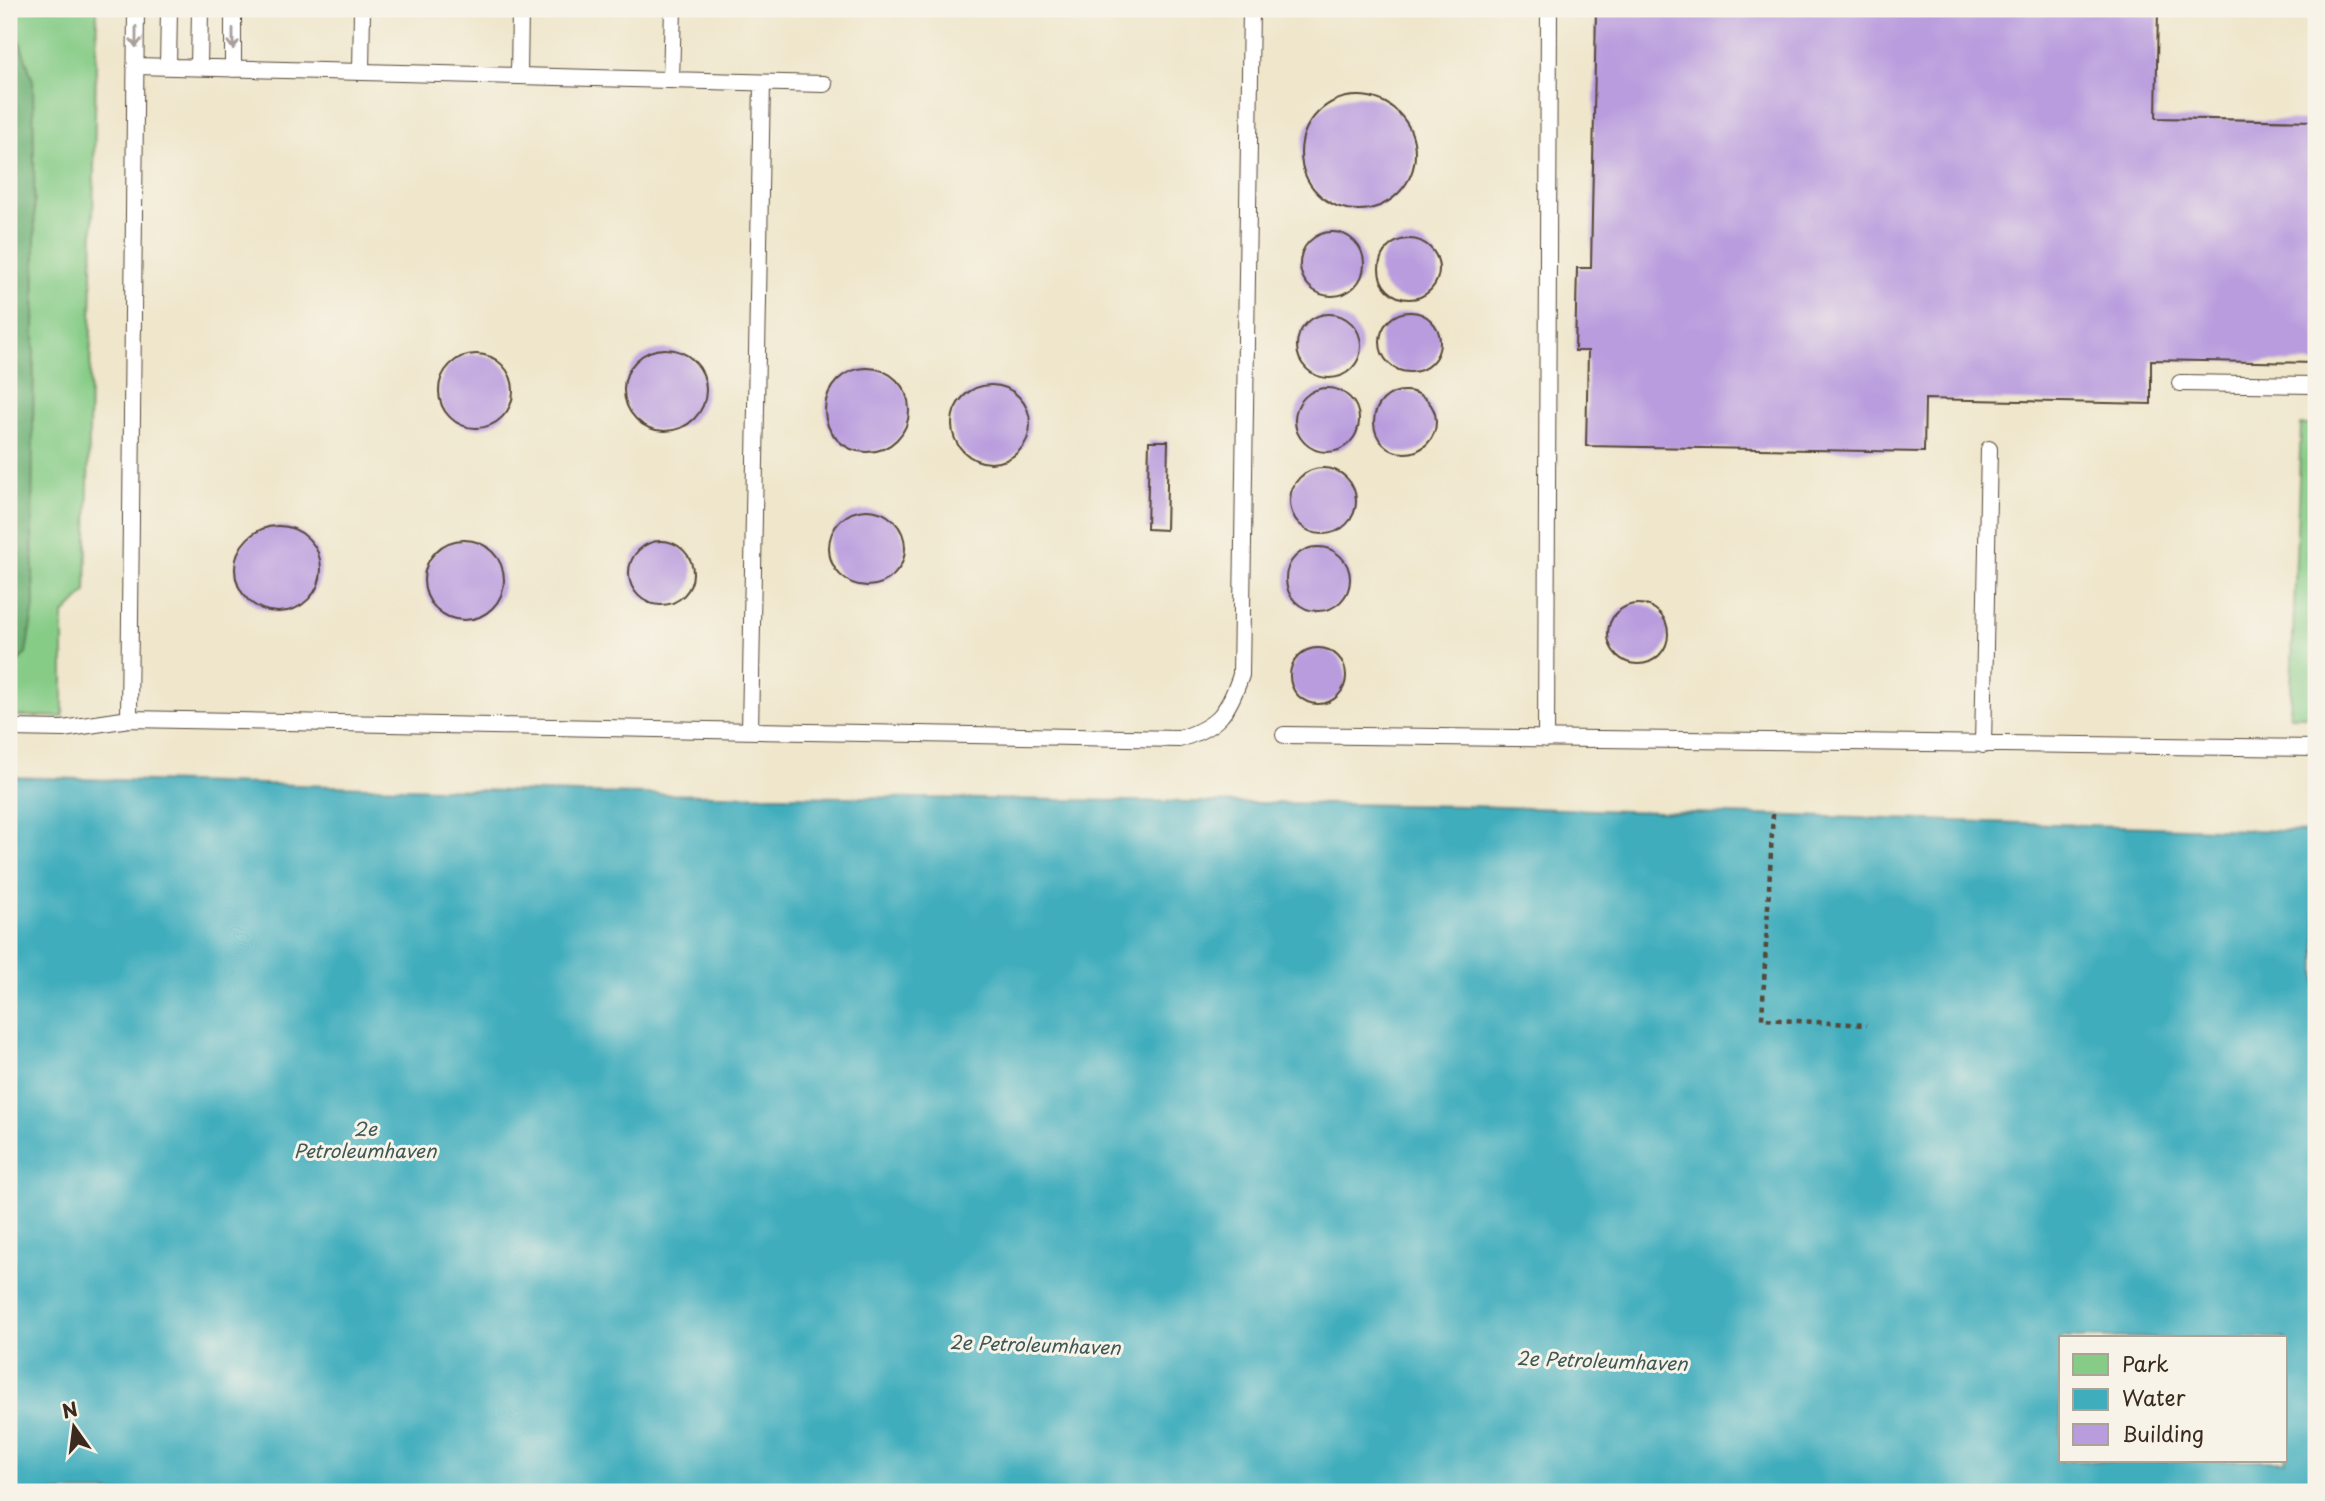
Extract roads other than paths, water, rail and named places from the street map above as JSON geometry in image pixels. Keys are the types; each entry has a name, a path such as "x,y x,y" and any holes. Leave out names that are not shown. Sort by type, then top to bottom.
{"lane":[{"path":"129,719 136,9"},
{"path":"168,67 169,9"},
{"path":"199,67 200,9"},
{"path":"233,9 233,69"},
{"path":"361,72 362,9"},
{"path":"519,76 520,9"},
{"path":"671,80 673,9"},
{"path":"9,728 63,729 129,719 1179,739 1201,733 1218,719 1231,701 1241,675 1251,9"},
{"path":"1546,739 1549,9"},
{"path":"135,66 824,84"},
{"path":"750,731 762,83"},
{"path":"2179,383 2316,385"},
{"path":"1983,745 1989,449"},
{"path":"1284,735 2316,748"}],"water":[{"name":"2e Petroleumhaven","path":"9,777 579,793 1468,806 2316,832 2316,1492 9,1492"}]}
